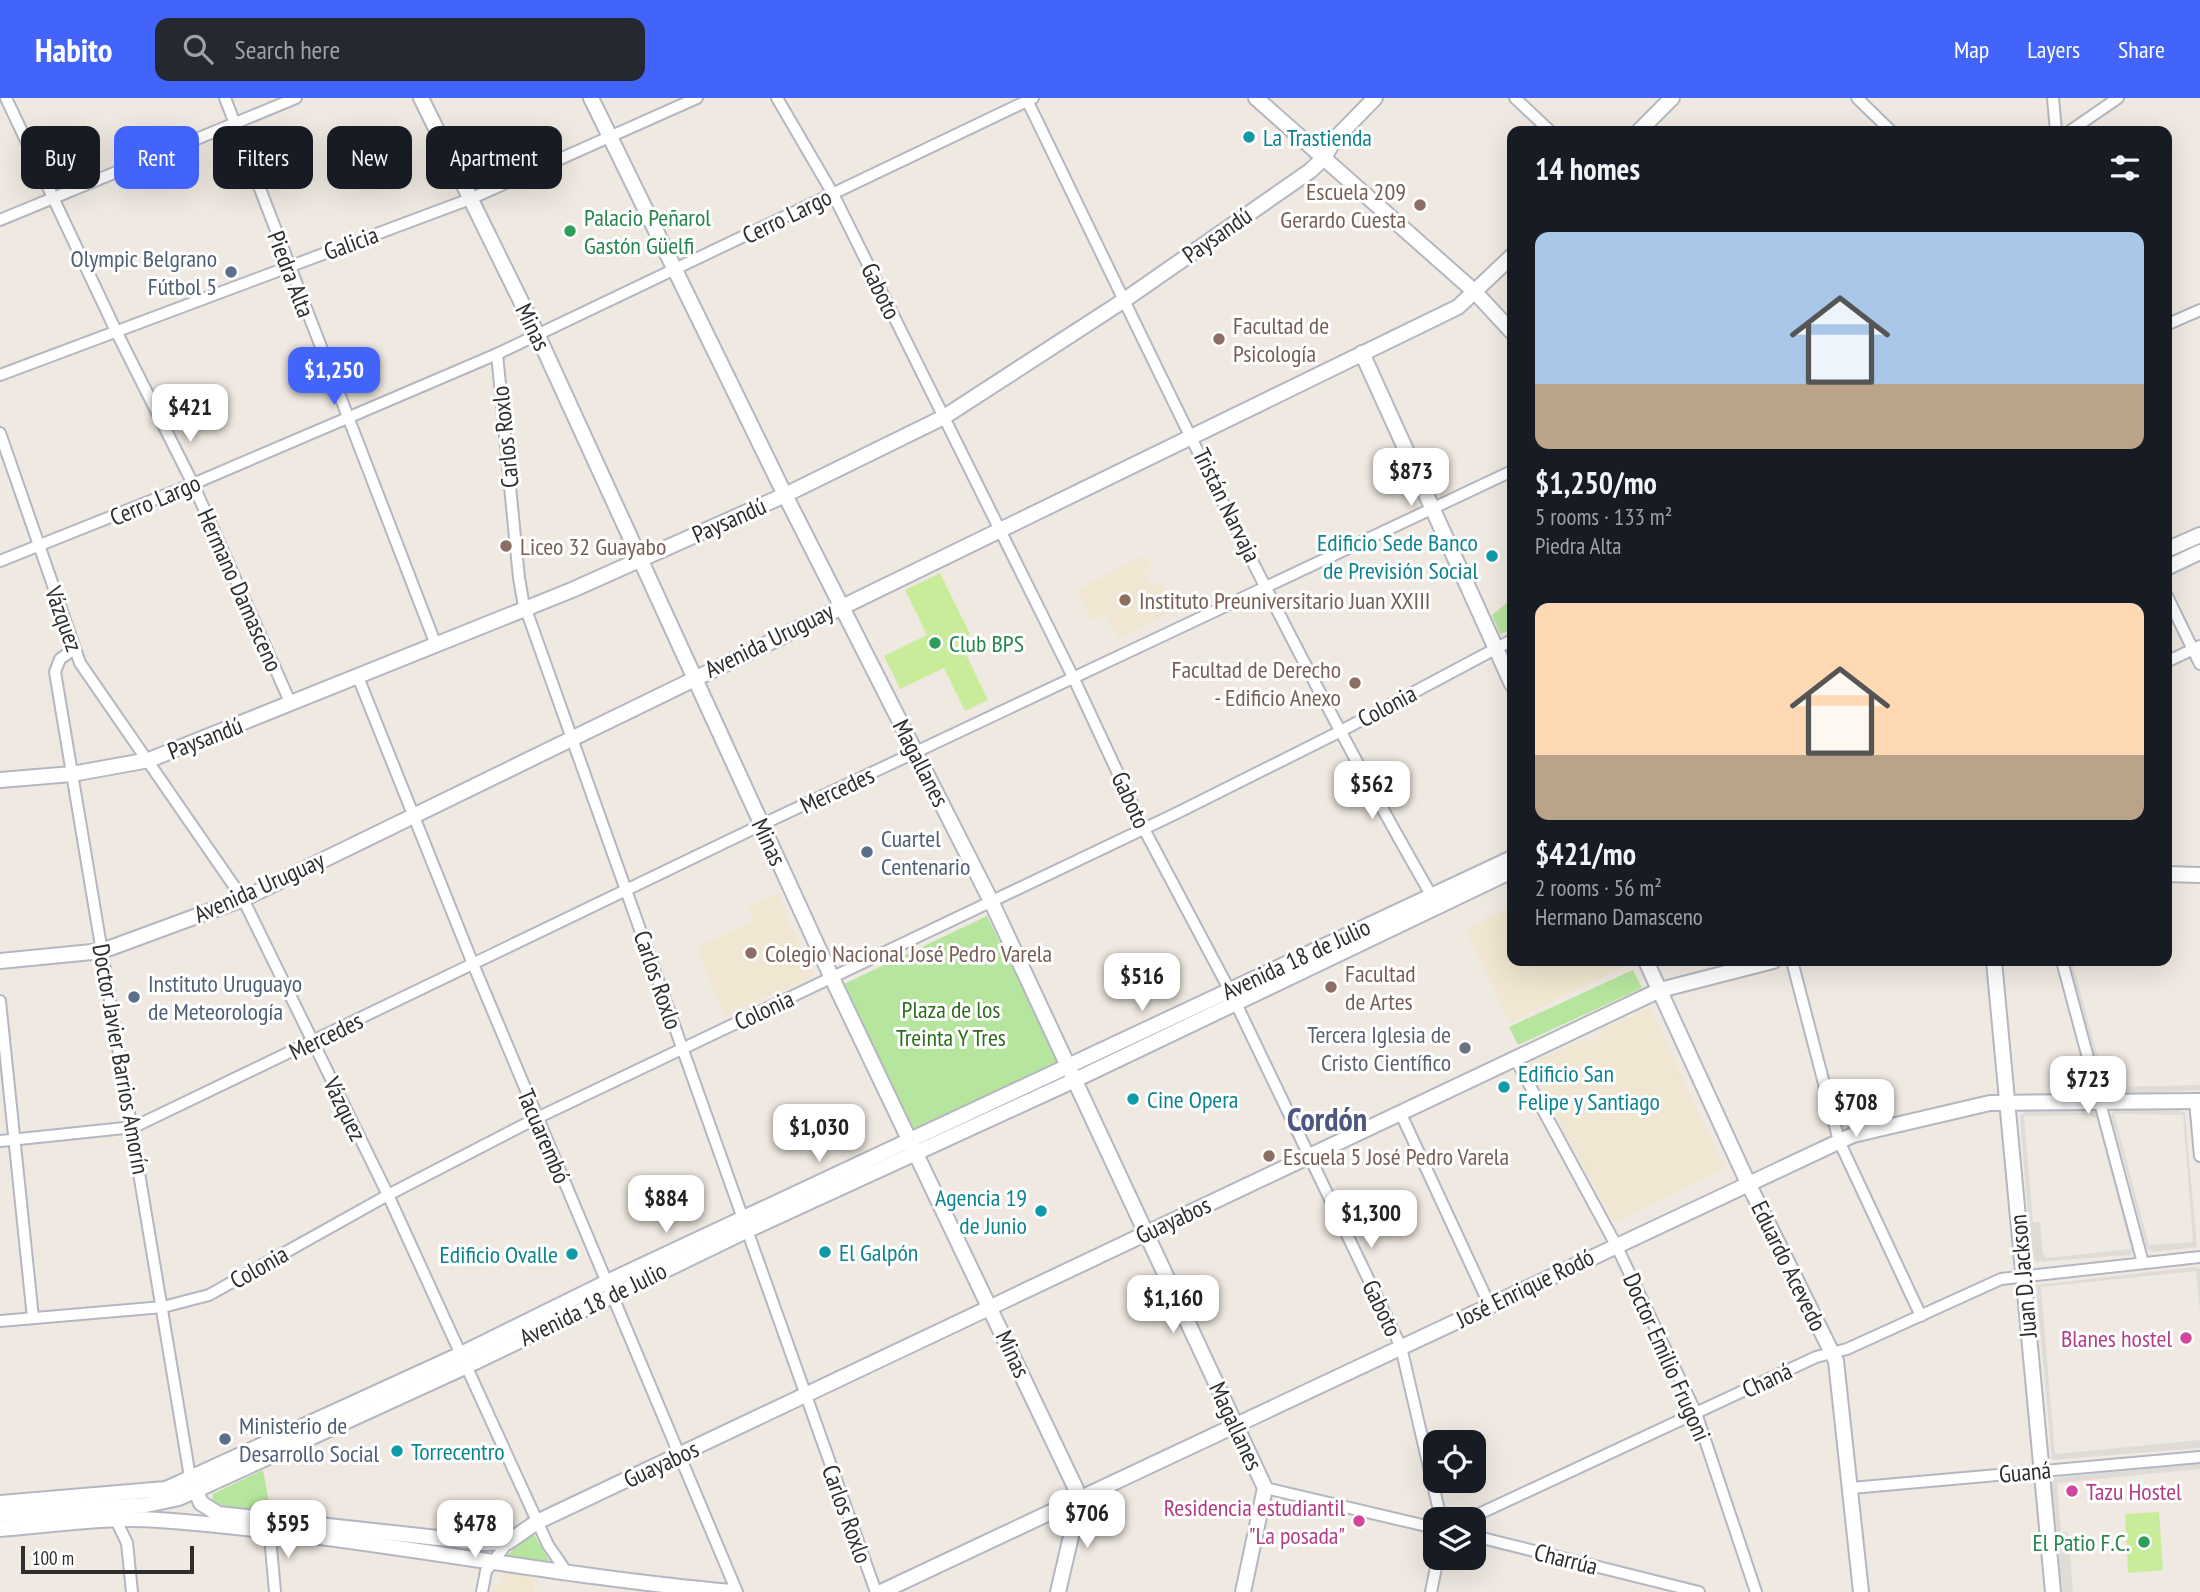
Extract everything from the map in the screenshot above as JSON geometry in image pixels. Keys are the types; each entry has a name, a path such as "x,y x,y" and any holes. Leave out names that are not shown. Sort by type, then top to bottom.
{"street":[{"name":"Hermano Damasceno","path":"6,98 192,484 291,704"},
{"name":"Piedra Alta","path":"225,98 436,645"},
{"path":"0,220 296,98"},
{"name":"Minas","path":"421,98 538,336 692,677 832,978 1076,1489 1079,1501"},
{"name":"Magallanes","path":"591,98 785,495 990,901 1265,1488 1243,1592"},
{"name":"Galicia","path":"0,375 288,265 470,200 697,98"},
{"name":"Gaboto","path":"777,98 833,194 1074,679 1144,829 1232,997 1401,1347 1438,1507"},
{"path":"1256,98 1475,292 1507,327"},
{"name":"Paysandú","path":"0,780 72,774 149,760 526,609 785,495 944,417 1123,301 1310,171 1375,98"},
{"path":"1515,98 1545,126"},
{"path":"1644,126 1672,98"},
{"path":"1857,98 1886,126"},
{"path":"2053,98 2056,126"},
{"path":"2077,126 2118,98"},
{"name":"Cerro Largo","path":"0,561 40,548 538,336 1029,99"},
{"name":"Tristán Narvaja","path":"1029,99 1123,301 1339,732 1435,901"},
{"name":"Avenida Uruguay","path":"0,961 102,951 243,899 692,677 1458,307 1507,261"},
{"path":"2172,322 2200,310"},
{"path":"1362,353 1507,673"},
{"name":"Carlos Roxlo","path":"497,354 519,578 526,609 804,1395 878,1592"},
{"path":"0,433 40,548"},
{"name":"Mercedes","path":"0,1141 134,1127 627,892 761,825 1507,473"},
{"path":"2172,547 2200,535"},
{"name":"Vázquez","path":"40,548 74,649 243,899 388,1195 548,1545 568,1574"},
{"path":"2172,565 2200,552"},
{"path":"2172,605 2196,647 2200,664"},
{"name":"Colonia","path":"0,1321 163,1307 209,1295 388,1195 537,1118 1144,829 1339,732 1507,642"},
{"path":"2172,659 2196,647"},
{"name":"Doctor Javier Barrios Amorín","path":"74,649 60,659 55,672 193,1484"},
{"name":"Tacuarembó","path":"358,677 472,964 737,1592"},
{"name":"Avenida 18 de Julio","path":"0,1515 157,1504 193,1484 464,1360 744,1225 1072,1074 1435,901 1507,861"},
{"name":"Avenida 18 de Julio","path":"1435,901 1507,874"},
{"path":"2172,874 2200,875"},
{"name":"Eduardo Acevedo","path":"1648,966 1748,1183 1838,1369 1861,1592"},
{"name":"Guayabos","path":"508,1542 537,1522 1660,990 1754,966"},
{"path":"1793,966 1839,1141 1921,1316"},
{"name":"Juan D. Jackson","path":"1995,966 2053,1592"},
{"path":"2063,966 2143,1263"},
{"path":"0,1001 33,1318"},
{"name":"Doctor Emilio Frugoni","path":"1516,1058 1616,1245 1696,1413 1756,1592"},
{"path":"2198,1101 2200,1156"},
{"name":"José Enrique Rodó","path":"878,1592 1079,1501 1839,1141 1903,1123 2009,1102 2198,1101"},
{"path":"1400,1112 1490,1306"},
{"name":"Chaná","path":"1486,1511 1816,1357 1832,1354 2001,1279 2200,1257"},
{"name":"Guaná","path":"1851,1488 2200,1457"},
{"path":"193,1484 205,1506 218,1514 269,1525 639,1588 732,1592"},
{"name":"Avenida 18 de Julio","path":"0,1503 153,1492 193,1484"},
{"path":"1265,1488 1423,1525"},
{"path":"1058,1592 1079,1501"},
{"path":"116,1520 127,1543 132,1592"},
{"path":"0,1529 116,1520 160,1520 508,1542"},
{"path":"269,1525 275,1592"},
{"name":"Charrúa","path":"1486,1539 1699,1592"},
{"path":"482,1592 484,1577 508,1542"},
{"path":"1431,1592 1436,1570"}],"shaded area":[{"name":"Instituto Preuniversitario Juan XXIII","path":"1145,555 1152,568 1144,572 1151,586 1160,582 1174,610 1118,638 1106,613 1091,620 1076,590"},
{"name":"Colegio Nacional José Pedro Varela","path":"776,894 814,975 724,1017 697,947 754,921 748,907"},
{"path":"1507,909 1507,966 1626,966 1510,1022 1465,929"},
{"path":"2070,966 2073,966 2106,1087 2200,1085 2200,1090 2106,1096"},
{"path":"1649,1007 1725,1168 1613,1222 1529,1064 1583,1039 1590,1042 1601,1036 1603,1029"},
{"path":"2115,1109 2180,1110 2185,1113 2197,1247 2153,1252 2147,1249 2111,1115","holes":["2114,1114 2183,1115 2193,1242 2149,1245"]},
{"path":"2025,1111 2097,1111 2134,1252 2130,1255 2037,1262 2031,1254 2020,1116","holes":["2090,1115 2097,1119 2131,1249 2047,1258 2043,1254 2040,1222 2033,1222 2024,1116"]},
{"path":"2195,1267 2200,1269 2200,1312 2196,1271 2041,1287 2055,1454 2200,1440 2200,1448 2052,1460 2036,1285"},
{"path":"2200,1463 2200,1469 2057,1483 2061,1532 2068,1532 2073,1592 2062,1592 2052,1484 2054,1478"},
{"path":"508,1572 534,1575 534,1592 492,1592"}],"green space":[{"name":"Club BPS","path":"940,573 970,634 959,640 988,700 965,711 944,668 900,689 884,656 927,635 905,590"},
{"path":"1507,603 1507,631 1500,634 1492,615"},
{"name":"Plaza de los Treinta Y Tres","path":"987,916 1058,1061 913,1130 844,984"},
{"path":"1633,970 1642,988 1518,1045 1509,1027"},
{"path":"263,1470 271,1513 223,1509 212,1502 213,1494"},
{"name":"El Patio F.C.","path":"2159,1512 2163,1570 2128,1573 2125,1514"},
{"path":"533,1533 551,1564 505,1557"}],"place":[{"name":"La Trastienda","path":"1249,137"},
{"name":"Escuela 209 Gerardo Cuesta","path":"1420,205"},
{"name":"Palacio Peñarol Gastón Güelfi","path":"570,231"},
{"name":"Olympic Belgrano Fútbol 5","path":"231,272"},
{"name":"Facultad de Psicología","path":"1219,339"},
{"name":"Liceo 32 Guayabo","path":"506,546"},
{"name":"Edificio Sede Banco de Previsión Social","path":"1492,556"},
{"name":"Instituto Preuniversitario Juan XXIII","path":"1125,600"},
{"name":"Club BPS","path":"935,643"},
{"name":"Facultad de Derecho - Edificio Anexo","path":"1355,683"},
{"name":"Cuartel Centenario","path":"867,852"},
{"name":"Colegio Nacional José Pedro Varela","path":"751,953"},
{"name":"Facultad de Artes","path":"1331,987"},
{"name":"Instituto Uruguayo de Meteorología","path":"134,997"},
{"name":"Tercera Iglesia de Cristo Científico","path":"1465,1048"},
{"name":"Edificio San Felipe y Santiago","path":"1504,1087"},
{"name":"Cine Opera","path":"1133,1099"},
{"name":"Escuela 5 José Pedro Varela","path":"1269,1156"},
{"name":"Agencia 19 de Junio","path":"1041,1211"},
{"name":"El Galpón","path":"825,1252"},
{"name":"Edificio Ovalle","path":"572,1254"},
{"name":"Blanes hostel","path":"2186,1338"},
{"name":"Ministerio de Desarrollo Social","path":"225,1439"},
{"name":"Torrecentro","path":"397,1451"},
{"name":"Tazu Hostel","path":"2072,1491"},
{"name":"Residencia estudiantil \"La posada\"","path":"1359,1521"},
{"name":"El Patio F.C.","path":"2144,1542"}],"district":[{"name":"Cordón","path":"1327,1119"}]}
